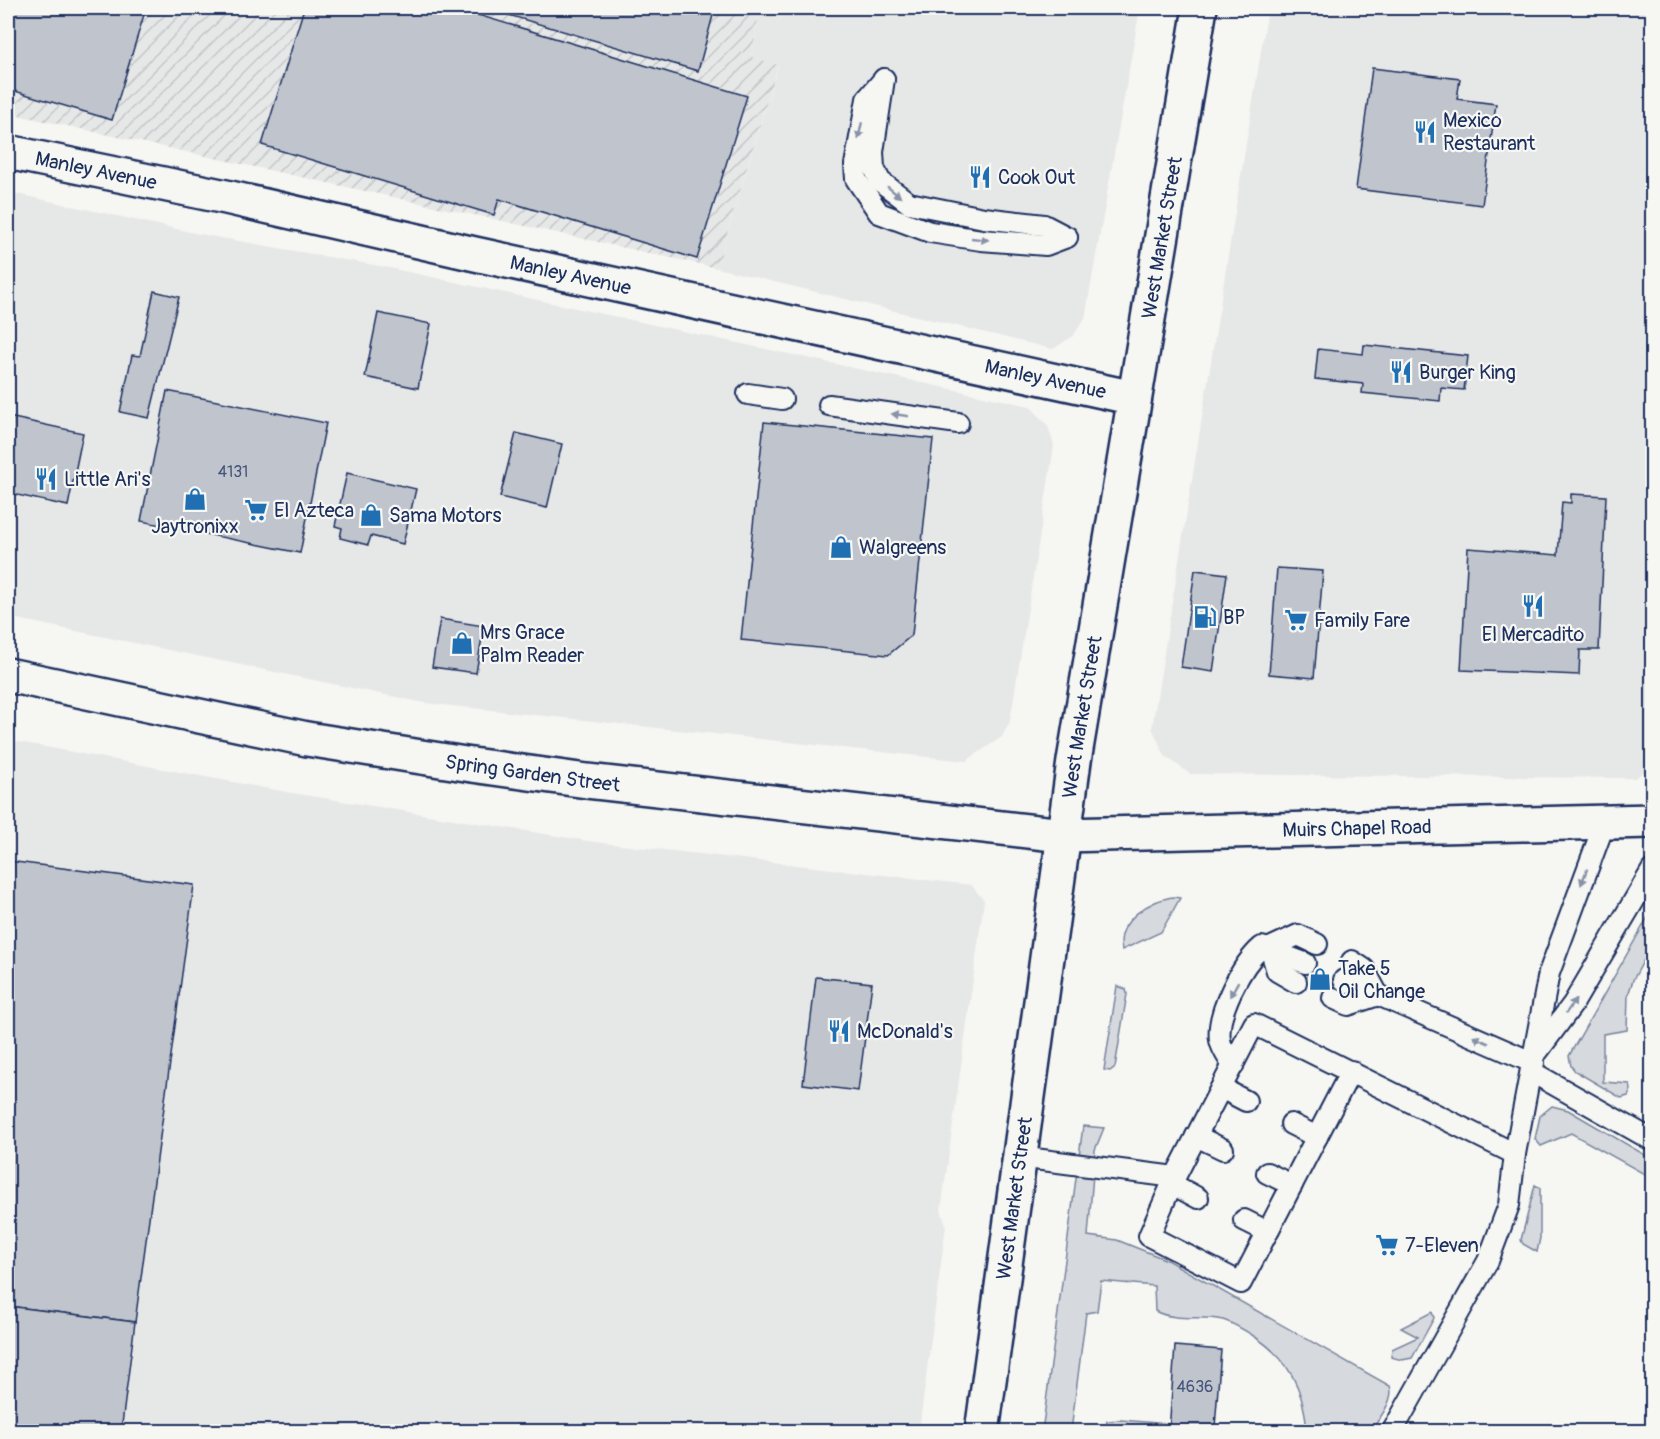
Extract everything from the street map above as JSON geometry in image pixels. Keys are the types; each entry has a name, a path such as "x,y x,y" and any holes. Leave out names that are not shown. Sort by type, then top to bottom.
{"main road":[{"name":"West Market Street","path":"982,1431 1063,835 1200,8"},
{"name":"Manley Avenue","path":"8,152 226,197 475,254 1134,398"},
{"name":"Spring Garden Street","path":"8,675 298,737 472,765 587,781 1063,835"},
{"name":"Muirs Chapel Road","path":"1063,835 1651,819"}],"lane":[{"path":"884,79 873,152 874,168 880,181 909,203 984,218 1044,225 1067,237"},
{"path":"748,394 782,399"},
{"path":"829,405 958,423"},
{"path":"1392,1431 1488,1261 1509,1205 1515,1154 1534,1063 1549,973 1605,822"},
{"path":"1534,1063 1573,1004 1653,870"},
{"path":"1270,948 1298,935 1317,944"},
{"path":"1233,1066 1220,1040 1225,1005 1253,955 1262,947 1270,948 1305,963"},
{"path":"1270,948 1277,971 1296,982"},
{"path":"1352,961 1364,969 1378,995"},
{"path":"1344,980 1534,1063 1653,1140"},
{"path":"1333,998 1348,1005 1378,995"},
{"path":"1351,1071 1241,1283 1149,1236 1173,1181 1254,1024 1351,1071 1515,1154"},
{"path":"1221,1088 1246,1101"},
{"path":"1291,1124 1317,1137"},
{"path":"1196,1136 1223,1149"},
{"path":"1019,1157 1173,1181 1198,1198"},
{"path":"1267,1173 1292,1185"},
{"path":"1244,1220 1268,1232"}],"shaded area":[{"path":"8,8 760,8 752,57 778,65 717,268 8,113"},
{"path":"760,8 1140,8 1085,318 1073,336 1053,349 717,268 778,66 752,57"},
{"path":"1268,8 1652,8 1652,766 1635,778 1190,774 1165,756 1152,728"},
{"path":"8,192 199,234 385,267 1030,406 1048,426 1054,446 1010,721 1002,737 966,761 425,703 8,617"},
{"path":"8,740 286,792 594,842 971,885 984,900 941,1210 946,1225 919,1431 8,1432"},
{"path":"1174,897 1180,898 1161,932 1122,950 1121,939 1129,921 1155,902"},
{"path":"1652,910 1652,945 1633,980 1628,995 1627,1030 1603,1034 1603,1082 1630,1084 1631,1090 1628,1096 1621,1098 1575,1071 1571,1066 1569,1056"},
{"path":"1117,986 1126,989 1127,994 1115,1067 1110,1071 1104,1070"},
{"path":"1552,1106 1568,1110 1652,1159 1646,1175 1571,1133 1541,1146 1535,1139 1540,1116"},
{"path":"1083,1126 1104,1128 1095,1150 1088,1236 1117,1240 1167,1260 1390,1386 1388,1403 1371,1431 1307,1431 1298,1388 1285,1364 1265,1344 1223,1320 1171,1316 1155,1311 1154,1286 1101,1281 1097,1311 1086,1313 1071,1431 1042,1432"},
{"path":"1535,1185 1540,1188 1540,1238 1537,1252 1523,1244 1521,1240"},
{"path":"1432,1312 1434,1318 1412,1358 1402,1360 1391,1357 1392,1349 1418,1337 1401,1328"},
{"path":"1107,1421 1169,1424 1169,1431 1105,1431"}],"building":[{"path":"8,8 146,8 112,120 8,89"},
{"path":"304,8 455,8 747,96 697,259 499,199 494,215 262,145"},
{"path":"485,8 715,8 698,71"},
{"path":"1372,68 1460,79 1457,99 1496,104 1482,205 1356,189"},
{"path":"154,291 179,297 149,418 120,412 132,355 140,356"},
{"path":"378,313 431,324 418,388 365,377"},
{"path":"1364,345 1468,356 1464,390 1441,388 1440,401 1362,393 1363,384 1315,379 1318,349 1363,354"},
{"path":"167,391 326,423 300,553 141,521"},
{"path":"9,417 83,433 68,506 8,493"},
{"path":"764,422 933,439 912,635 888,655 741,640"},
{"path":"516,433 562,444 547,508 500,497"},
{"path":"347,473 416,489 403,544 371,536 368,545 340,538 342,528 335,526"},
{"path":"1571,494 1606,496 1599,650 1580,650 1579,675 1461,670 1468,548 1558,555 1562,502 1571,503"},
{"path":"1277,568 1323,571 1314,678 1269,674"},
{"path":"1195,570 1227,574 1213,672 1181,667"},
{"path":"440,619 484,626 476,673 432,667"},
{"path":"8,861 194,885 135,1322 8,1306"},
{"path":"816,977 872,983 858,1091 803,1084"},
{"path":"8,1306 135,1322 121,1432 8,1432"},
{"path":"1175,1346 1221,1350 1215,1427 1227,1427 1227,1432 1169,1432"}],"place":[{"name":"Mexico Restaurant","path":"1425,132"},
{"name":"Cook Out","path":"980,177"},
{"name":"Burger King","path":"1401,372"},
{"name":"Little Ari's","path":"46,479"},
{"name":"Jaytronixx","path":"195,499"},
{"name":"El Azteca","path":"256,510"},
{"name":"Sama Motors","path":"371,515"},
{"name":"Walgreens","path":"841,547"},
{"name":"El Mercadito","path":"1533,606"},
{"name":"BP","path":"1205,617"},
{"name":"Family Fare","path":"1296,620"},
{"name":"Mrs Grace Palm Reader","path":"462,643"},
{"name":"Take 5 Oil Change","path":"1320,979"},
{"name":"McDonald's","path":"839,1031"},
{"name":"7-Eleven","path":"1387,1245"}]}
